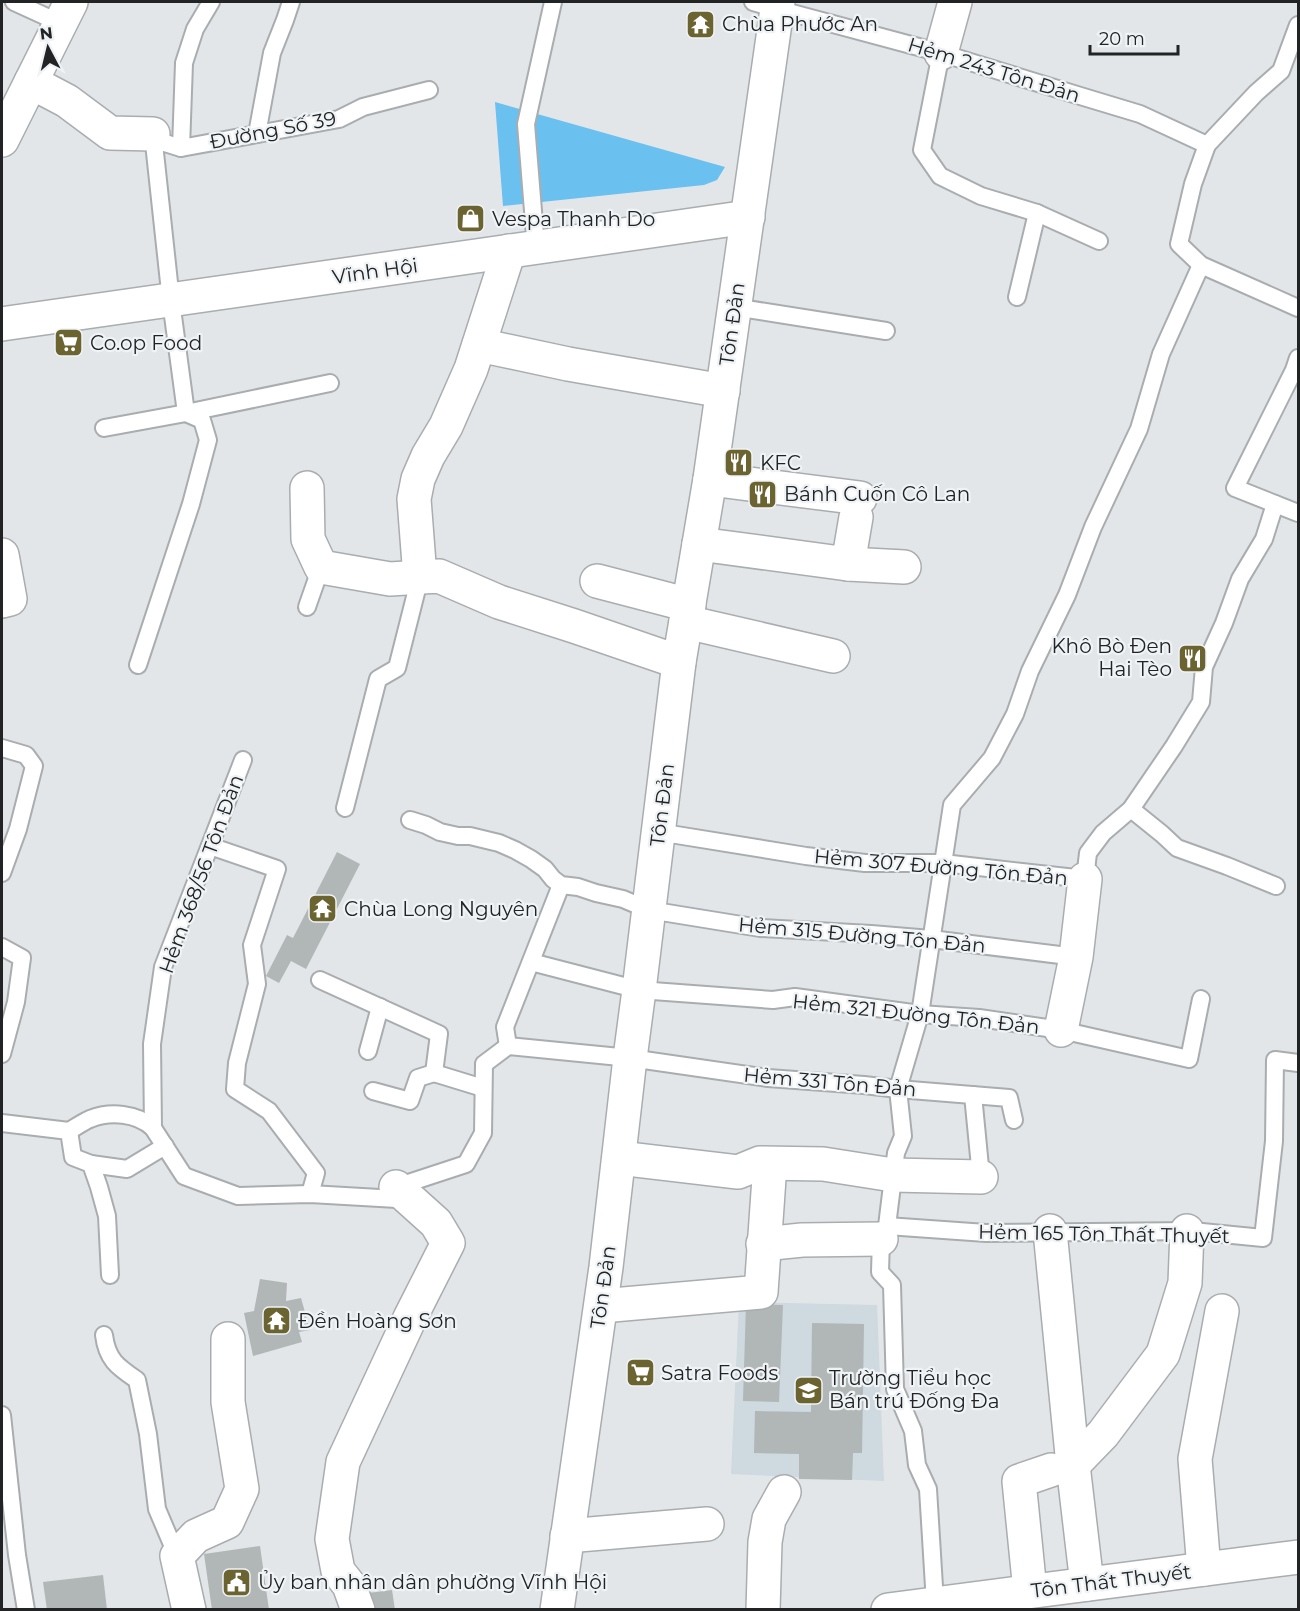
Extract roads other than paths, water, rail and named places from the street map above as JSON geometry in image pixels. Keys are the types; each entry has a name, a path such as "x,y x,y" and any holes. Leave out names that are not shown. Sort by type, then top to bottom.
{"street":[{"path":"941,52 955,2"},
{"name":"Tôn Đản","path":"557,1610 601,1306 679,662 710,479 748,217 769,4"},
{"path":"2,140 66,12"},
{"name":"Đường Số 39","path":"31,82 67,101 110,133 167,141"},
{"name":"Vĩnh Hội","path":"2,324 748,217"},
{"path":"420,577 414,499 418,479 452,414 479,345 523,250"},
{"path":"479,345 568,364 723,391"},
{"path":"710,479 858,508 848,564"},
{"path":"307,488 308,540 321,567 390,579 439,576 499,602 679,662"},
{"path":"699,544 848,564 904,567"},
{"path":"2,555 6,600"},
{"path":"597,581 687,614 833,656"},
{"path":"1061,1030 1076,957 1085,879"},
{"path":"619,1158 738,1172 760,1163 823,1164 893,1175 981,1177"},
{"path":"601,1306 760,1292 770,1164"},
{"path":"358,1610 349,1585 338,1571 332,1539 343,1462 410,1318 448,1243 436,1223 396,1187"},
{"path":"1030,1591 1019,1481 1062,1467 1103,1434 1163,1354 1185,1283 1187,1231"},
{"path":"1050,1232 1062,1467 1087,1584"},
{"path":"763,1244 884,1233"},
{"path":"1204,1569 1195,1459 1222,1311"},
{"path":"189,1610 177,1556 196,1536 227,1522 242,1489 228,1402 228,1339"},
{"path":"764,1610 765,1542 770,1519 784,1492"},
{"path":"567,1536 706,1524"},
{"name":"Tôn Thất Thuyết","path":"888,1610 1299,1557"}],"lane":[{"path":"14,2 66,12"},
{"path":"186,413 171,301 167,141 184,63 195,29 211,2"},
{"path":"257,134 272,53 291,2"},
{"path":"523,250 526,124 553,2"},
{"name":"Hẻm 243 Tôn Đản","path":"769,4 941,52 1140,114 1207,145"},
{"path":"1298,27 1281,71 1256,93 1207,145 1193,184 1179,244 1201,265 1299,308"},
{"path":"941,52 922,150 940,177 981,195 1037,213 1099,242"},
{"name":"Đường Số 39","path":"167,141 257,134 339,119 363,107 429,90"},
{"path":"1017,297 1037,213"},
{"path":"935,1603 928,1489 917,1466 913,1431 895,1389 892,1285 880,1272 896,1153 903,1136 898,1089 920,1014 952,805 992,758 1015,714 1030,670 1067,595 1093,527 1139,429 1161,354 1201,265"},
{"path":"734,307 886,332"},
{"path":"1299,358 1234,488 1299,513"},
{"path":"104,428 330,383"},
{"path":"138,664 191,504 208,440 202,420 186,413"},
{"name":"Hẻm 307 Đường Tôn Đản","path":"658,832 806,856 865,863 943,863 1085,879 1088,853 1103,833 1131,809 1201,702 1204,667 1224,623 1239,579 1264,539 1275,504"},
{"path":"307,608 321,567"},
{"path":"345,808 378,679 397,668 420,577"},
{"path":"2,748 26,755 34,766 18,829 2,873"},
{"name":"Hẻm 368/56 Tôn Đản","path":"153,1128 152,1044 163,967 243,760"},
{"path":"1131,809 1177,848 1276,886"},
{"path":"410,820 440,832 487,840 515,850 545,869 561,885 505,1027 508,1046"},
{"path":"210,846 277,869 252,945 257,984 237,1063 235,1089 269,1111 316,1173 310,1194"},
{"name":"Hẻm 315 Đường Tôn Đản","path":"561,885 623,899 649,910 760,928 931,939 1076,957"},
{"path":"2,947 22,958 16,1002 2,1054"},
{"name":"Hẻm 321 Đường Tôn Đản","path":"531,962 639,990 773,1000 795,997 920,1014 979,1018 1061,1030 1189,1059 1201,999"},
{"path":"320,980 439,1034 434,1073"},
{"path":"368,1052 380,1007"},
{"path":"2,1123 69,1131 91,1118 117,1114 139,1118 153,1128 184,1176 238,1196 310,1194 398,1199 396,1187 466,1164 483,1133 484,1064 508,1046 630,1058"},
{"name":"Hẻm 331 Tôn Đản","path":"630,1058 768,1078 1009,1098 1014,1120"},
{"name":"Hẻm 165 Tôn Thất Thuyết","path":"884,1233 1187,1231 1263,1238 1274,1141 1275,1060 1299,1063"},
{"path":"374,1091 410,1101 418,1078 434,1073 483,1088"},
{"path":"973,1095 981,1177"},
{"path":"69,1131 73,1157 91,1164 126,1168 165,1146"},
{"path":"91,1164 106,1216 110,1275"},
{"path":"104,1335 105,1347 117,1366 137,1380 148,1434 157,1509 177,1556"},
{"path":"2,1415 17,1555 26,1610"}],"place":[{"name":"Chùa Phước An","path":"701,24"},
{"name":"Vespa Thanh Do","path":"471,219"},
{"name":"Co.op Food","path":"69,343"},
{"name":"KFC","path":"739,463"},
{"name":"Bánh Cuốn Cô Lan","path":"763,494"},
{"name":"Khô Bò Đen Hai Tèo","path":"1193,658"},
{"name":"Chùa Long Nguyên","path":"323,909"},
{"name":"Đền Hoàng Sơn","path":"277,1321"},
{"name":"Satra Foods","path":"640,1373"},
{"name":"Trường Tiểu học Bán trú Đống Đa","path":"808,1390"},
{"name":"Ủy ban nhân dân phường Vĩnh Hội","path":"237,1582"}]}
